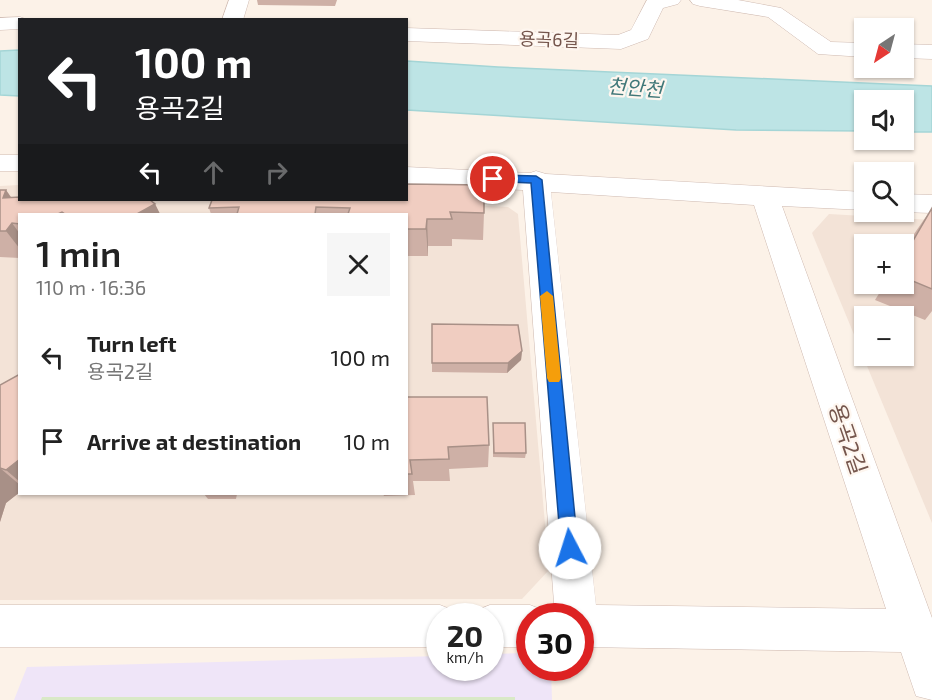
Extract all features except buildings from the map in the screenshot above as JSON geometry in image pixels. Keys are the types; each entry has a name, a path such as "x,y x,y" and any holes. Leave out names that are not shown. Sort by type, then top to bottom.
{"street":[{"path":"233,18 239,0"},
{"name":"용곡6길","path":"408,34 621,42 640,34 654,3 671,0"},
{"path":"700,0 774,12 826,49 854,50"},
{"path":"0,24 18,23"},
{"path":"914,51 932,52"},
{"path":"0,163 18,163"},
{"path":"408,176 536,180 765,197 854,201"},
{"path":"536,180 575,603"},
{"name":"용곡2길","path":"765,197 932,680"},
{"path":"914,203 932,204"},
{"path":"0,626 426,626"},
{"path":"594,626 915,631"}],"shaded area":[{"path":"18,185 18,201 392,201 508,207 518,214 549,570 522,599 0,600 0,186"},
{"path":"829,214 854,215 854,222 932,220 932,523 867,366 914,366 914,306 854,306 854,334 812,233"},
{"path":"516,653 516,681 551,681 552,700 14,700 27,667 426,656 426,681 504,681 504,654"}],"green space":[{"path":"42,697 515,697 515,700 41,700"}],"water":[{"path":"18,50 18,96 0,95 0,51"},
{"name":"천안천","path":"408,61 932,86 932,132 914,132 914,90 854,90 854,131 736,130 408,110"}],"slow traffic":[{"path":"547,296 554,378"}],"route":[{"path":"493,179 536,180 570,548"}]}
